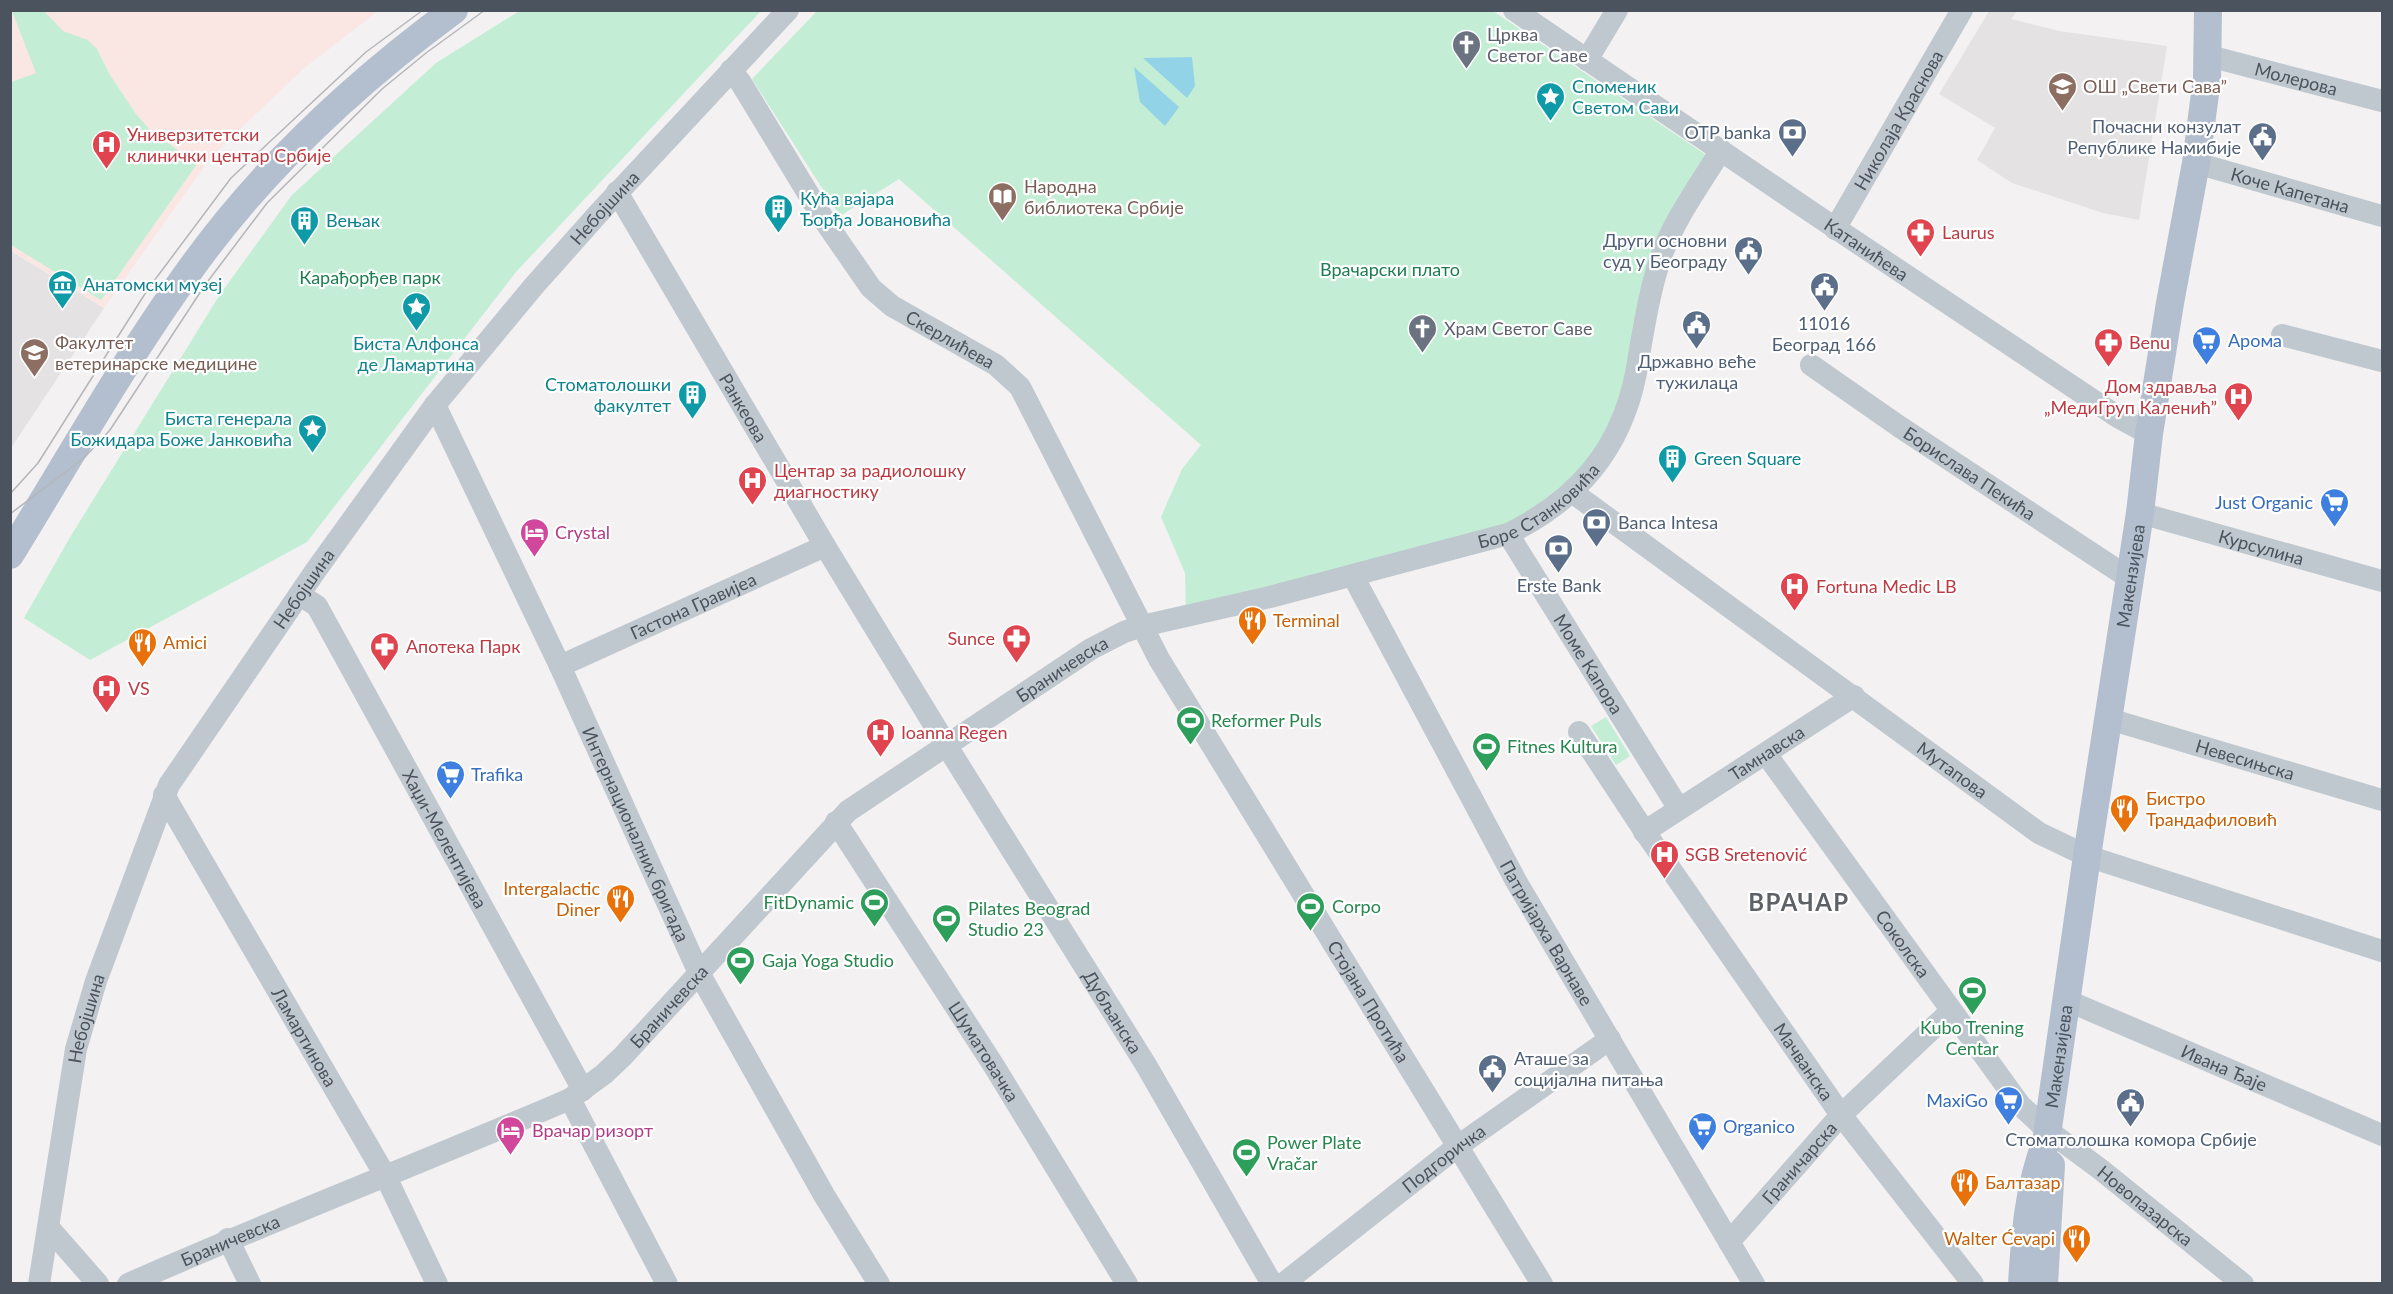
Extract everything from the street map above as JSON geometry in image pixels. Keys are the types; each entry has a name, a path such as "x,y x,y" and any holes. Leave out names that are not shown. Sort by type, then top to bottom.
{"main road":[{"path":"10,555 161,311 220,230 288,152 329,112 412,41 454,10"},
{"name":"Макензијева","path":"2022,1284 2026,1224 2036,1167 2046,1136 2140,513 2149,434 2196,163 2209,56 2208,10"},
{"name":"Макензијева","path":"2044,1284 2052,1177 2046,1136"}],"street":[{"name":"Небојшина","path":"39,1284 76,1049 96,981 164,795 181,766 435,405 533,286 617,192 788,10"},
{"name":"Катанићева","path":"1514,10 1835,229 2118,417 2149,434"},
{"path":"1587,60 1617,10"},
{"name":"Николаја Краснова","path":"1835,229 1962,10"},
{"name":"Молерова","path":"2209,56 2382,101"},
{"name":"Скерлићева","path":"731,70 826,223 871,288 892,306 996,365 1020,387 1142,626"},
{"name":"Боре Станковића","path":"1142,626 1353,576 1508,534 1532,522 1572,492 1595,467 1619,426 1631,391 1650,291 1662,254 1671,234 1721,150"},
{"name":"Коче Капетана","path":"2196,163 2382,216"},
{"name":"Ранкеова","path":"617,192 825,546 947,746"},
{"path":"2282,335 2382,361"},
{"name":"Борислава Пекића","path":"1811,365 1900,427 2129,578"},
{"name":"Интернационалних бригада","path":"435,405 560,666 699,973 818,1185 879,1284"},
{"name":"Мутапова","path":"1572,492 2039,833 2087,856 2382,951"},
{"name":"Курсулина","path":"2140,513 2382,581"},
{"name":"Моме Капора","path":"1508,534 1680,809"},
{"name":"Гастона Гравијеа","path":"560,666 825,546"},
{"name":"Патријарха Варнаве","path":"1353,576 1516,881 1729,1242 1744,1279"},
{"name":"Хаџи-Мелентијева","path":"300,594 317,606 577,1095 667,1284"},
{"name":"Браничевска","path":"128,1284 228,1239 386,1177 577,1095 623,1056 848,811 1091,649 1124,632 1142,626"},
{"name":"Стојана Протића","path":"1142,626 1159,659 1542,1284"},
{"name":"Тамнавска","path":"1680,809 1854,696"},
{"name":"Невесињска","path":"2109,719 2382,800"},
{"path":"1580,732 1644,831 1680,809"},
{"name":"Дубљанска","path":"947,746 1146,1065 1272,1284"},
{"name":"Соколска","path":"1766,754 1951,1011 2020,1105 2046,1136"},
{"name":"Ламартинова","path":"164,795 386,1177 437,1284"},
{"name":"Шуматовачка","path":"836,822 994,1066 1126,1284"},
{"name":"Мачванска","path":"1644,831 1841,1115 1973,1284"},
{"name":"Ивана Ђаје","path":"2066,1000 2382,1135"},
{"name":"Граничарска","path":"1729,1242 1841,1115 1951,1011"},
{"name":"Подгоричка","path":"1283,1284 1458,1146 1610,1039"},
{"name":"Новопазарска","path":"2046,1136 2100,1169 2243,1284"},
{"path":"49,1227 99,1284"},
{"path":"228,1239 250,1284"}],"shaded area":[{"name":"Универзитетски клинички центар Србије","path":"10,11 378,11 303,69 211,157 104,308 11,251"},
{"name":"ОШ „Свети Сава”","path":"1989,11 2017,11 2011,19 2059,31 2167,46 2139,220 2103,213 2012,183 1977,160 1995,128 1939,94"},
{"name":"Факултет ветеринарске медицине","path":"11,251 104,308 11,448"}],"green space":[{"name":"Карађорђев парк","path":"521,10 761,11 516,272 307,542 90,660 24,618 69,539 219,296 292,195 436,63"},
{"path":"12,11 44,11 63,31 88,40 97,49 110,75 136,114 150,130 197,164 101,300 11,245 11,82 36,73"},
{"name":"Врачарски плато","path":"817,11 1493,11 1715,161 1671,234 1619,426 1532,522 1186,617 1185,573 1161,517 1182,469 1201,445 899,179 840,216 752,79"},
{"path":"1606,717 1630,756 1616,765 1591,726"}],"water":[{"path":"1192,57 1195,86 1187,98 1143,58"},
{"path":"1134,67 1179,107 1165,126 1140,102"}],"tram line":[{"path":"10,494 38,463 148,289 231,178 366,52 423,10"},
{"path":"10,514 84,458 110,430 205,285 267,203 382,89 485,10"}],"place":[{"name":"Црква Светог Саве","path":"1466,70"},
{"name":"ОШ „Свети Сава”","path":"2062,112"},
{"name":"Споменик Светом Сави","path":"1551,122"},
{"name":"OTP banka","path":"1792,158"},
{"name":"Почасни конзулат Републике Намибије","path":"2262,162"},
{"name":"Универзитетски клинички центар Србије","path":"106,170"},
{"name":"Народна библиотека Србије","path":"1003,222"},
{"name":"Кућа вајара Ђорђа Јовановића","path":"779,234"},
{"name":"Вењак","path":"305,246"},
{"name":"Laurus","path":"1921,258"},
{"name":"Други основни суд у Београду","path":"1748,276"},
{"name":"Анатомски музеј","path":"62,310"},
{"name":"11016 Београд 166","path":"1824,312"},
{"name":"Биста Алфонса де Ламартина","path":"416,332"},
{"name":"Државно веће тужилаца","path":"1697,350"},
{"name":"Храм Светог Саве","path":"1423,354"},
{"name":"Арома","path":"2207,366"},
{"name":"Benu","path":"2108,368"},
{"name":"Факултет ветеринарске медицине","path":"34,378"},
{"name":"Стоматолошки факултет","path":"692,420"},
{"name":"Дом здравља „МедиГруп Каленић”","path":"2238,422"},
{"name":"Биста генерала Божидара Боже Јанковића","path":"313,454"},
{"name":"Green Square","path":"1673,484"},
{"name":"Центар за радиолошку диагностику","path":"753,506"},
{"name":"Just Organic","path":"2334,528"},
{"name":"Banca Intesa","path":"1597,548"},
{"name":"Crystal","path":"534,558"},
{"name":"Erste Bank","path":"1559,574"},
{"name":"Fortuna Medic LB","path":"1795,612"},
{"name":"Terminal","path":"1252,646"},
{"name":"Sunce","path":"1016,664"},
{"name":"Amici","path":"142,668"},
{"name":"Апотека Парк","path":"385,672"},
{"name":"VS","path":"107,714"},
{"name":"Reformer Puls","path":"1190,746"},
{"name":"Ioanna Regen","path":"880,758"},
{"name":"Fitnes Kultura","path":"1486,772"},
{"name":"Trafika","path":"450,800"},
{"name":"Бистро Трандафиловић","path":"2125,834"},
{"name":"SGB Sretenović","path":"1664,880"},
{"name":"Intergalactic Diner","path":"621,924"},
{"name":"FitDynamic","path":"875,928"},
{"name":"Corpo","path":"1311,932"},
{"name":"Pilates Beograd Studio 23","path":"947,944"},
{"name":"Gaja Yoga Studio","path":"741,986"},
{"name":"Kubo Trening Centar","path":"1972,1016"},
{"name":"Аташе за социјална питања","path":"1493,1094"},
{"name":"MaxiGo","path":"2009,1126"},
{"name":"Стоматолошка комора Србије","path":"2131,1128"},
{"name":"Organico","path":"1702,1152"},
{"name":"Врачар ризорт","path":"511,1156"},
{"name":"Power Plate Vračar","path":"1246,1178"},
{"name":"Балтазар","path":"1964,1208"},
{"name":"Walter Ćevapi","path":"2076,1264"}],"district":[{"name":"ВРАЧАР","path":"1799,901"}]}
